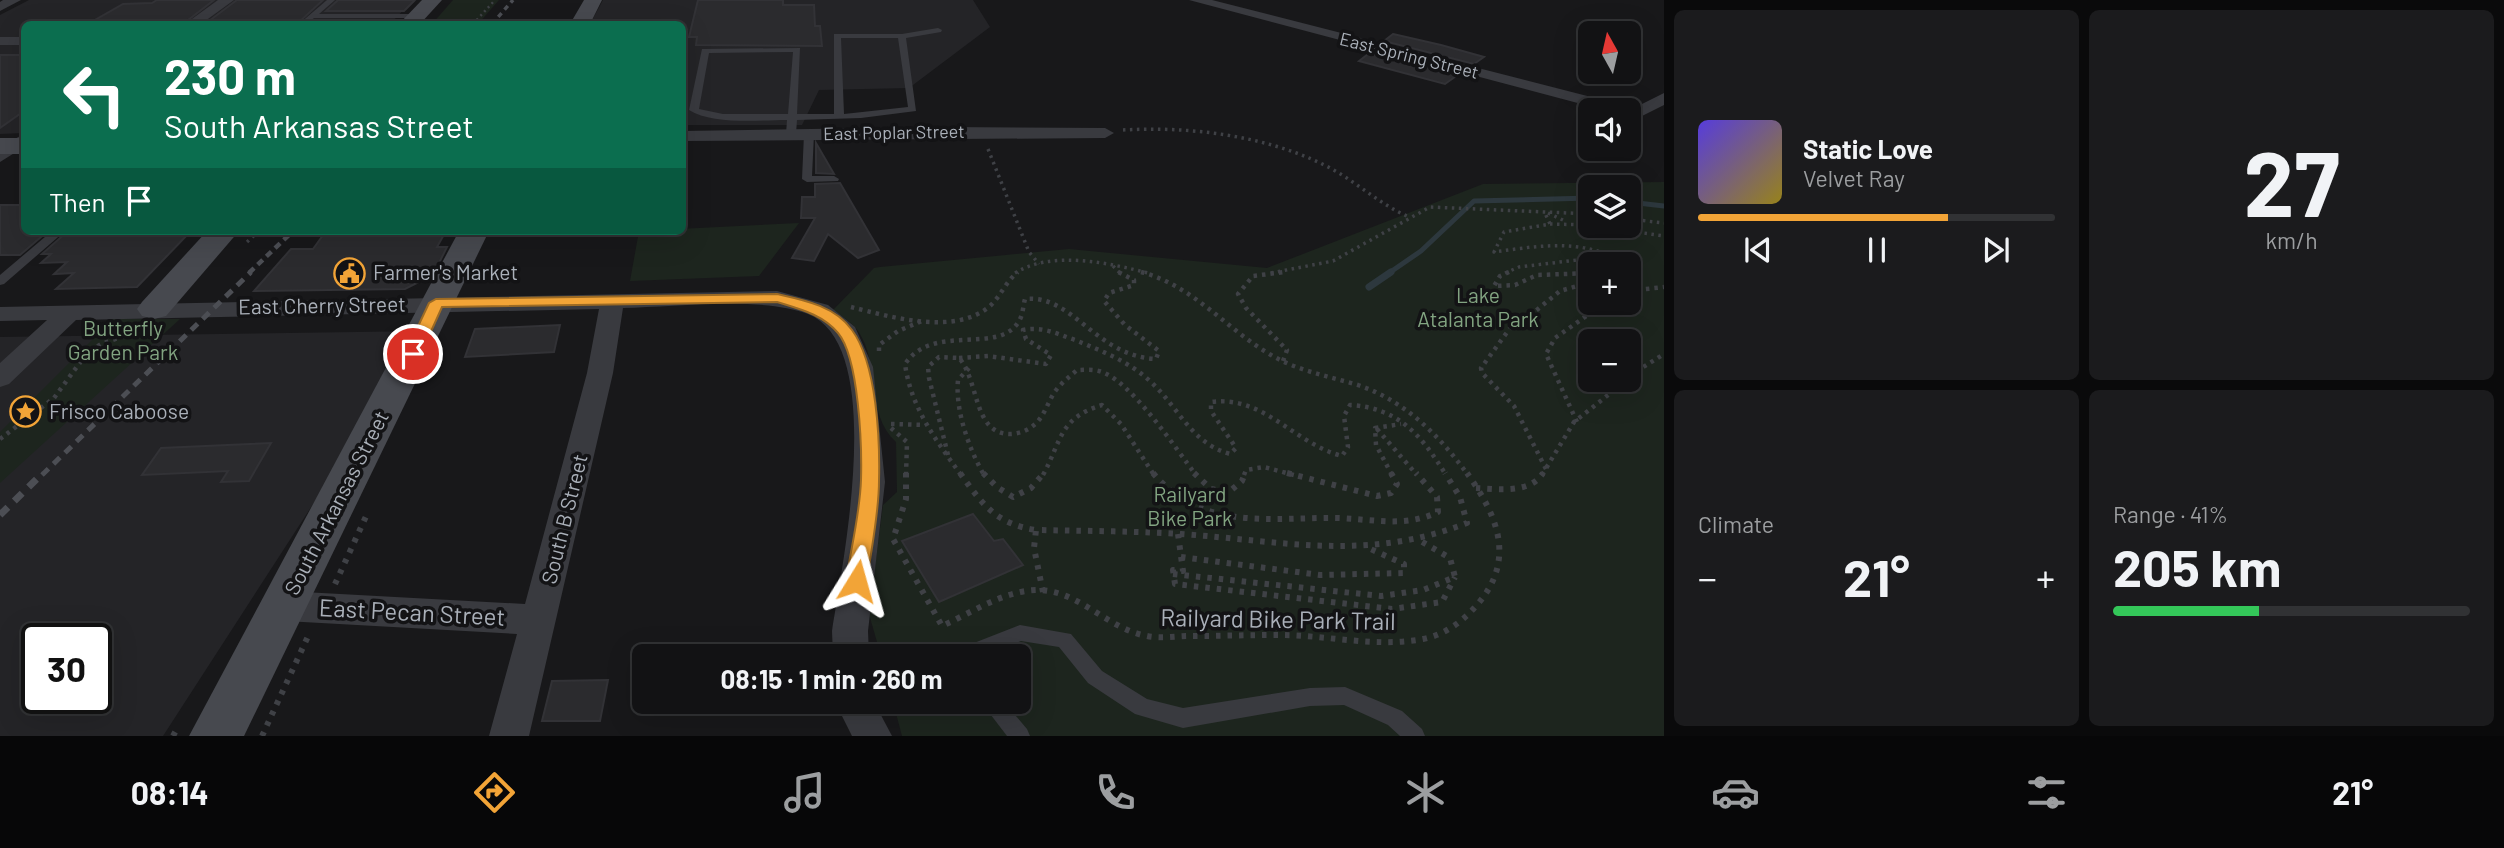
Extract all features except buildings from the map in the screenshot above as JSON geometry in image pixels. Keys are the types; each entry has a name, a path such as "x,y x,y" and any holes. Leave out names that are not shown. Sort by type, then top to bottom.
{"street":[{"path":"0,7 14,0"},
{"path":"196,21 228,0"},
{"path":"414,20 433,0"},
{"path":"582,21 593,0"},
{"name":"East Spring Street","path":"1196,0 1578,99"},
{"path":"0,41 21,41"},
{"path":"1641,107 1664,98"},
{"name":"East Poplar Street","path":"686,136 798,128 1105,133"},
{"path":"152,319 221,235"},
{"name":"South Arkansas Street","path":"216,736 285,606 472,235"},
{"name":"East Cherry Street","path":"0,314 69,313 152,319 215,309 612,299 777,298 819,310 846,332 860,367 866,408 870,482 851,644"},
{"name":"South B Street","path":"509,736 600,373 612,299"},
{"path":"0,378 69,313"},
{"name":"East Pecan Street","path":"285,606 540,620"},
{"path":"860,714 872,736"}],"lane":[{"path":"306,21 331,0"},
{"path":"312,16 414,20"},
{"path":"839,117 837,36 902,36 938,30"},
{"path":"686,111 694,110 710,116 798,128 839,117 912,109 902,36"},
{"path":"694,110 705,51 797,50 798,128 807,179 834,179"},
{"path":"0,281 53,235"},
{"path":"994,644 1020,634 1064,640 1095,677 1142,707 1183,718 1310,697 1345,696 1395,718 1415,736"},
{"path":"1001,714 1020,736"}],"path":[{"path":"476,21 495,0"},
{"path":"1105,133 1153,127 1181,128 1270,147 1331,169 1377,203 1410,217"},
{"path":"843,305 922,321 965,317 985,310 998,298 1010,278 1023,268 1039,264 1029,252 981,132"},
{"path":"1283,361 1287,350 1246,308 1238,294 1244,283 1253,276 1310,268 1333,261 1404,224 1410,217 1435,208 1578,213"},
{"path":"1544,211 1573,223"},
{"path":"1544,211 1550,223"},
{"path":"1641,220 1664,223"},
{"path":"1578,224 1550,223 1504,232 1493,251 1546,246 1600,252"},
{"path":"1641,232 1664,236"},
{"path":"1578,258 1519,267 1500,276 1493,286 1516,285 1537,275 1578,273"},
{"name":"Railyard Bike Park Trail","path":"888,412 891,430 906,442 906,499 893,539 942,626 1004,599 1036,590 1071,600 1145,636 1295,635 1377,641 1425,639 1458,624 1483,598 1502,571 1500,542 1488,507 1447,444 1424,421 1396,401 1367,388 1283,361 1247,340 1184,289 1147,272 1074,262 1039,264"},
{"path":"948,455 942,426 928,388 928,367 939,358 988,356 1046,364 1051,355 1026,339 1023,330 1035,327 1052,331 1124,362 1167,399 1198,439 1218,452 1230,454 1236,448 1211,411 1211,402 1225,398 1264,411 1326,454 1342,456 1348,447 1344,416 1350,405 1369,406 1392,413 1428,446 1445,469 1460,497 1467,523 1439,536 1419,540 1318,547 1178,534 1036,530 1015,527 985,508 925,425 908,386 905,364 915,351 934,341 990,337 1011,329 1020,321 1025,299 1037,296 1050,299 1102,342 1141,359 1156,359 1159,351 1125,325 1104,301 1109,293 1134,285 1134,280 1120,274 1113,266"},
{"path":"1546,469 1522,414 1506,394 1482,373 1481,368 1516,320 1532,313 1560,291 1578,286"},
{"path":"1641,289 1664,286"},
{"path":"1577,422 1564,399 1546,354 1555,338 1588,315"},
{"path":"0,439 14,425 35,414 54,398 87,353 152,319"},
{"path":"879,355 879,345 898,331 922,321"},
{"path":"1641,369 1664,354"},
{"path":"959,358 969,368 985,421 994,430 1009,434 1021,433 1035,424 1054,394 1077,370 1099,371 1116,379 1166,433 1195,474 1211,489 1229,492 1242,481 1246,470 1264,467 1377,496 1391,493 1397,484 1376,445 1375,428"},
{"path":"969,368 958,378 957,391 972,447 983,472 998,491 1013,497 1029,491 1042,480 1054,454 1059,433 1070,417 1086,407 1102,405 1120,418 1146,469 1169,489 1211,514 1261,523 1330,518 1421,522 1438,512 1437,497 1375,428"},
{"path":"1475,488 1527,486 1538,481 1569,428 1587,409 1615,392"},
{"path":"891,424 925,425"},
{"path":"1375,428 1402,424"},
{"path":"1036,530 1034,548 1043,592"},
{"path":"1178,534 1182,571 1173,570 1175,584 1391,609 1442,602 1455,577 1450,558 1419,540"},
{"path":"1181,557 1315,574 1376,577 1404,573 1404,564 1362,545"},
{"path":"1173,574 1381,596 1423,590 1455,577"}],"shaded area":[{"path":"29,0 413,0 393,21 21,21 21,133 0,134 0,15"},
{"path":"603,0 973,0 990,27 909,88 819,90 802,125 686,125 686,21 592,21"},
{"path":"425,331 163,736 0,736 0,337"}],"green space":[{"path":"453,0 499,0 481,21 435,21"},
{"name":"Railyard Bike Park","path":"1641,182 1664,182 1664,736 902,736 896,714 1031,714 1031,644 878,644 869,614 883,505 897,492 896,442 886,431 880,417 865,344 856,328 833,310 874,268 1069,249 1267,268 1483,184 1578,183 1578,238 1641,238"},
{"path":"799,223 759,276 630,281 638,235 686,235 686,229"},
{"name":"Butterfly Garden Park","path":"113,319 180,319 0,483 0,432"}],"waterway":[{"path":"1389,273 1421,251 1474,201 1578,198"},
{"path":"1641,203 1664,206"},
{"path":"1369,287 1391,272"}],"railway":[{"path":"495,21 513,0"},
{"path":"249,273 289,235"},
{"path":"42,475 251,272"},
{"path":"0,515 43,473"}],"place":[{"name":"Farmer's Market","path":"350,273"},
{"name":"Frisco Caboose","path":"26,412"}],"route":[{"path":"413,354 436,303 777,298 819,310 846,332 860,367 866,408 870,482 857,581"}],"park label":[{"name":"Lake Atalanta Park","path":"1478,308"}]}
